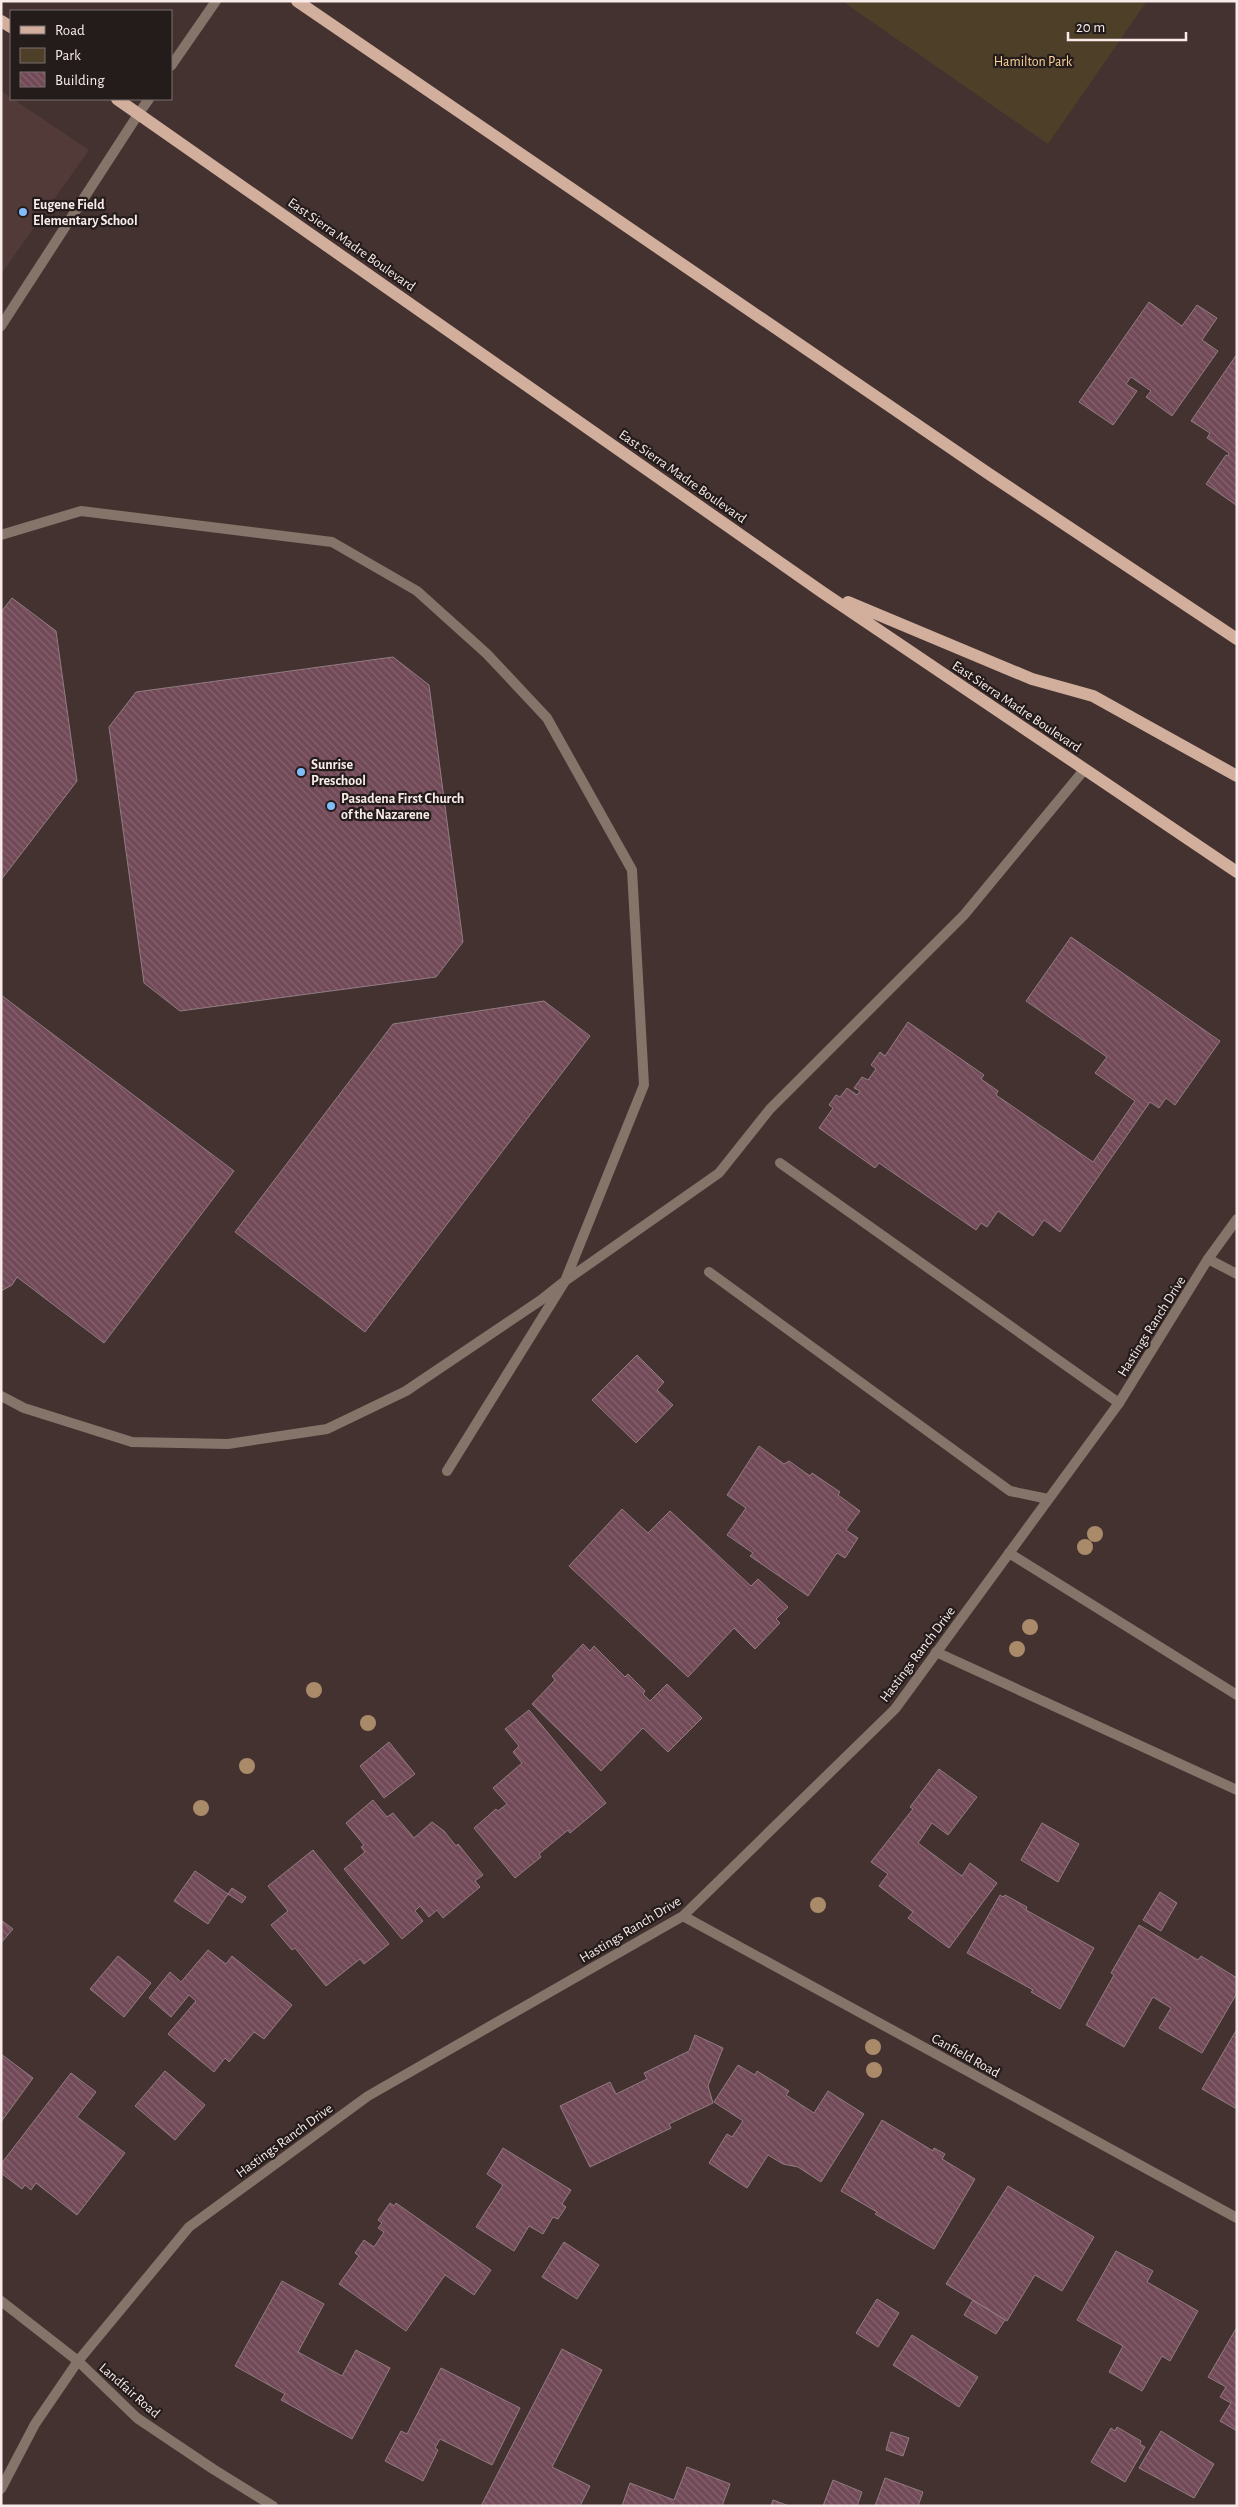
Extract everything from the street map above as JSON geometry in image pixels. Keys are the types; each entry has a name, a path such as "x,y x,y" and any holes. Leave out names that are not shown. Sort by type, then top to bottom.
{"main road":[{"path":"297,1 989,474 1237,639"},
{"name":"East Sierra Madre Boulevard","path":"119,100 822,592 1237,872"},
{"path":"822,592 1032,679 1093,696 1237,776"}],"street":[{"path":"172,65 216,1"},
{"path":"1,326 148,100"},
{"path":"1,535 81,511 332,542 417,591 487,654 547,718 632,870 644,1085 565,1281 447,1471"},
{"path":"1,1396 24,1408 132,1442 228,1444 327,1429 406,1392 541,1300 565,1281 719,1173 770,1109 964,914 1084,770"},
{"path":"780,1164 1119,1403"},
{"name":"Hastings Ranch Drive","path":"1,2489 35,2424 78,2361 189,2227 368,2096 683,1916 895,1709 1119,1403 1208,1259 1237,1219"},
{"path":"1208,1259 1237,1274"},
{"path":"709,1272 1010,1491 1048,1499"},
{"path":"1009,1553 1237,1695"},
{"path":"936,1652 1237,1790"},
{"name":"Canfield Road","path":"683,1916 1237,2218"},
{"name":"Landfair Road","path":"1,2300 78,2361 137,2418 213,2469 274,2506"}],"shaded area":[{"name":"Eugene Field Elementary School","path":"1,91 10,97 10,100 14,100 89,150 1,274"}],"green space":[{"name":"Hamilton Park","path":"842,1 1147,1 1048,144"}],"building":[{"path":"1149,302 1182,326 1197,305 1217,318 1202,340 1218,351 1172,416 1146,397 1151,391 1131,377 1126,384 1137,391 1113,425 1079,402"},
{"path":"1237,354 1236,505 1206,484 1229,453 1207,438 1210,433 1191,421"},
{"path":"12,598 56,631 77,781 1,880 1,612"},
{"path":"393,657 429,685 463,942 436,977 180,1011 144,983 109,727 136,692"},
{"path":"1071,937 1220,1041 1175,1105 1166,1098 1159,1108 1150,1102 1060,1232 1044,1220 1033,1236 998,1211 987,1227 981,1223 976,1230 879,1163 875,1168 819,1128 833,1108 829,1105 836,1095 840,1097 847,1088 857,1095 860,1091 854,1088 862,1077 868,1080 876,1069 871,1065 880,1052 885,1056 908,1022 984,1075 981,1079 998,1091 996,1095 1093,1162 1135,1101 1095,1073 1107,1057 1026,1001"},
{"path":"1,995 234,1171 104,1343 17,1277 12,1285 1,1291"},
{"path":"544,1001 590,1036 365,1332 235,1232 393,1024"},
{"path":"637,1355 664,1382 657,1390 673,1405 636,1443 592,1400"},
{"path":"759,1446 784,1464 789,1461 810,1476 812,1473 840,1492 838,1495 860,1511 846,1530 858,1538 845,1558 837,1553 808,1596 750,1556 753,1553 727,1535 746,1508 727,1495"},
{"path":"622,1509 648,1533 670,1511 751,1586 758,1579 788,1607 776,1619 780,1623 755,1649 734,1628 688,1677 569,1566"},
{"path":"583,1644 590,1651 594,1646 625,1677 628,1674 645,1691 643,1694 650,1701 667,1684 702,1718 668,1752 643,1728 601,1771 532,1704 555,1680 552,1676"},
{"path":"529,1710 606,1803 570,1833 568,1830 539,1854 541,1857 515,1878 474,1828 496,1809 498,1811 507,1804 493,1788 522,1763 513,1752 519,1746 505,1729"},
{"path":"389,1742 415,1774 384,1798 360,1766"},
{"path":"939,1769 977,1797 948,1835 932,1823 918,1843 962,1876 970,1863 997,1883 949,1948 908,1918 913,1912 879,1886 888,1874 871,1862 913,1809 910,1807"},
{"path":"373,1800 387,1817 393,1813 414,1838 432,1822 444,1831 456,1846 458,1844 483,1875 475,1881 480,1887 443,1918 437,1910 429,1917 420,1906 415,1911 423,1921 402,1939 344,1869 365,1852 361,1847 364,1845 346,1823"},
{"path":"1042,1823 1079,1844 1058,1882 1021,1860"},
{"path":"313,1850 389,1944 364,1964 360,1959 326,1986 295,1948 292,1950 271,1925 288,1911 268,1886"},
{"path":"195,1871 228,1894 208,1924 174,1901"},
{"path":"232,1888 246,1897 242,1903 228,1894"},
{"path":"1160,1892 1177,1903 1161,1931 1143,1920"},
{"path":"1000,1895 1003,1897 1005,1895 1027,1907 1026,1910 1094,1948 1060,2009 1031,1992 1033,1990 967,1953"},
{"path":"1,1920 13,1929 1,1943"},
{"path":"1139,1925 1198,1960 1201,1956 1237,1978 1237,1993 1202,2053 1159,2028 1171,2008 1153,1997 1124,2047 1086,2025 1114,1975 1111,1973"},
{"path":"208,1950 226,1964 232,1956 292,2005 264,2039 254,2032 229,2062 225,2058 214,2072 168,2034 196,2001 189,1995 171,2017 149,1998 170,1972 181,1982"},
{"path":"118,1956 151,1983 124,2017 90,1989"},
{"path":"1237,2029 1237,2105 1235,2108 1202,2089"},
{"path":"695,2035 723,2048 708,2086 713,2103 669,2124 671,2128 590,2167 560,2106 610,2082 616,2094 647,2079 644,2073 689,2051"},
{"path":"1,2054 33,2078 1,2122"},
{"path":"738,2065 755,2075 757,2071 789,2091 786,2095 814,2113 828,2091 864,2114 821,2182 798,2167 783,2164 768,2155 747,2188 709,2163 727,2134 732,2137 743,2121 714,2102"},
{"path":"165,2071 205,2105 175,2140 135,2106"},
{"path":"71,2073 96,2092 77,2117 125,2153 77,2215 36,2183 31,2190 25,2185 22,2189 1,2173 1,2164"},
{"path":"882,2120 933,2151 934,2148 945,2154 942,2159 975,2179 934,2249 875,2214 877,2212 841,2191"},
{"path":"503,2148 571,2190 562,2204 566,2207 558,2219 553,2217 543,2234 529,2226 514,2251 476,2227 503,2185 487,2174"},
{"path":"1008,2186 1094,2237 1062,2291 1035,2275 1007,2321 946,2284"},
{"path":"390,2203 394,2206 396,2203 491,2270 474,2295 445,2275 406,2331 339,2284 359,2256 355,2253 364,2240 374,2247 384,2232 378,2228 382,2223 378,2220"},
{"path":"564,2242 599,2265 577,2299 542,2277"},
{"path":"1116,2251 1153,2271 1147,2282 1198,2311 1170,2361 1162,2356 1142,2391 1109,2372 1123,2346 1077,2320"},
{"path":"282,2281 324,2304 298,2352 342,2376 356,2350 390,2368 352,2439 281,2400 285,2394 235,2366"},
{"path":"877,2299 899,2313 878,2347 856,2333"},
{"path":"973,2300 1005,2320 996,2334 964,2315"},
{"path":"1237,2327 1237,2431 1220,2421 1231,2403 1220,2397 1226,2387 1208,2377"},
{"path":"912,2335 978,2377 959,2407 893,2365"},
{"path":"562,2349 602,2370 552,2467 590,2486 580,2506 481,2506"},
{"path":"441,2368 520,2408 492,2465 440,2439 435,2448 438,2450 423,2481 385,2461 401,2431 407,2434"},
{"path":"1117,2427 1141,2441 1140,2444 1145,2447 1125,2482 1091,2462 1111,2428 1115,2431"},
{"path":"1161,2431 1214,2464 1194,2498 1139,2468"},
{"path":"891,2432 909,2438 903,2456 886,2450"},
{"path":"687,2467 730,2484 722,2506 622,2506 630,2483 674,2500"},
{"path":"885,2478 923,2492 918,2506 875,2506"},
{"path":"833,2480 862,2492 857,2506 823,2506"},
{"path":"773,2500 789,2506 771,2506"}],"place":[{"name":"Eugene Field Elementary School","path":"23,212"},
{"name":"Sunrise Preschool","path":"301,772"},
{"name":"Pasadena First Church of the Nazarene","path":"331,806"}]}
